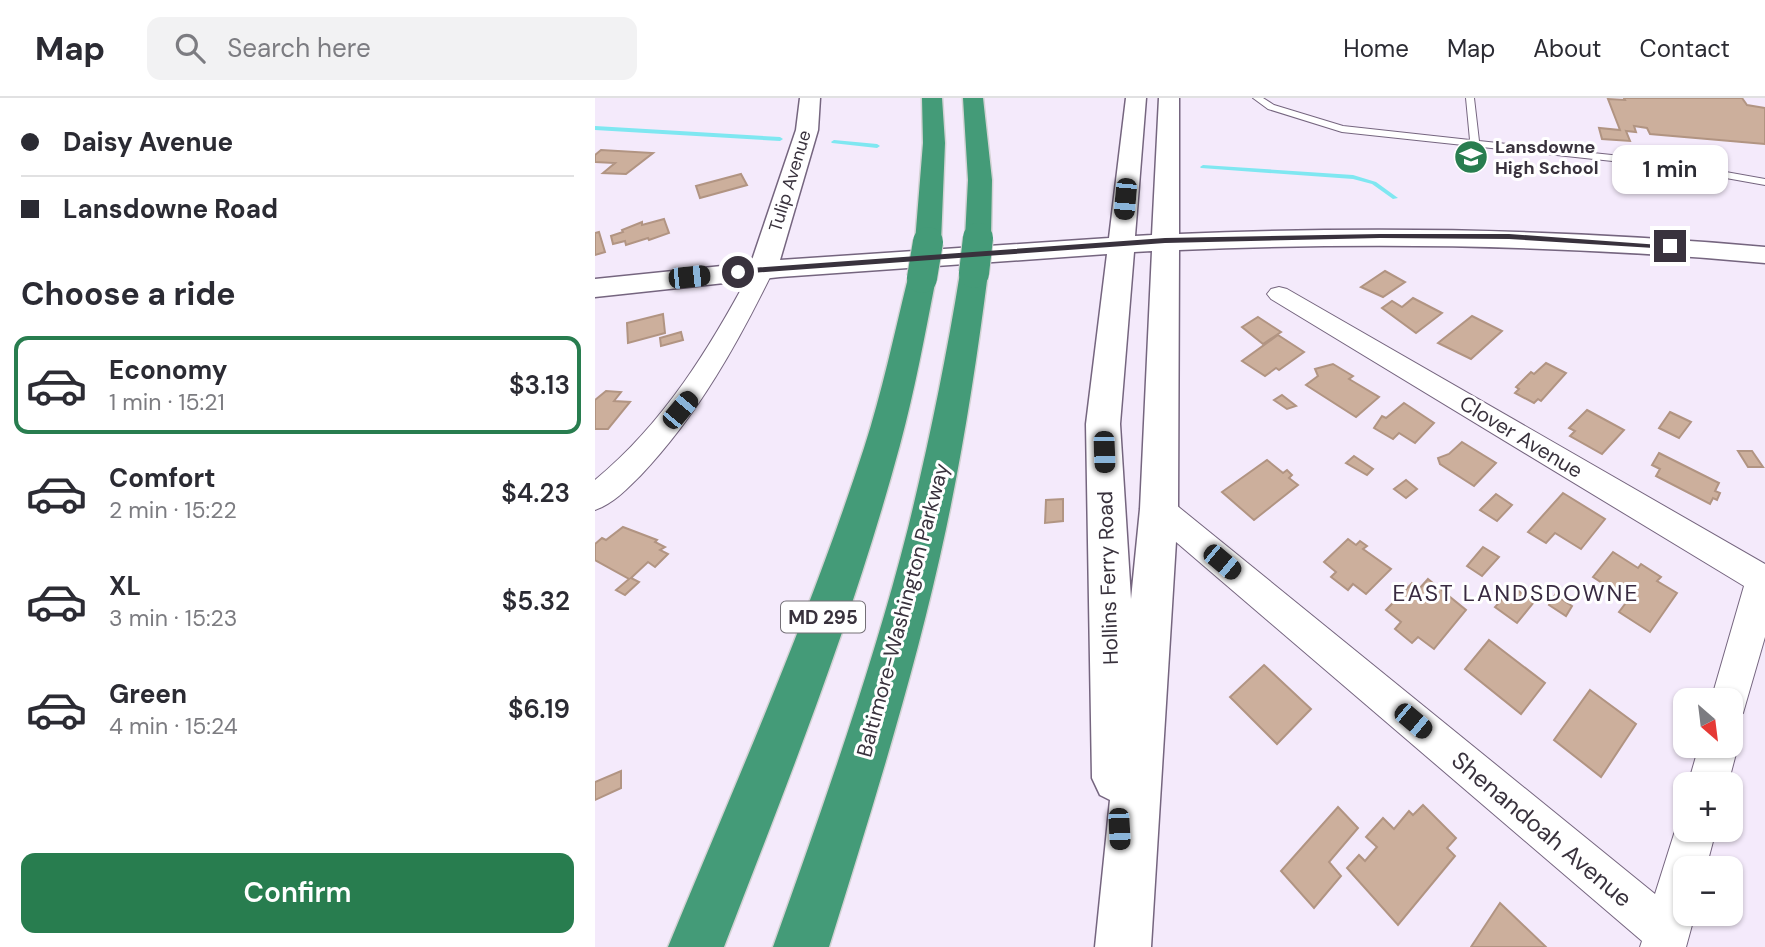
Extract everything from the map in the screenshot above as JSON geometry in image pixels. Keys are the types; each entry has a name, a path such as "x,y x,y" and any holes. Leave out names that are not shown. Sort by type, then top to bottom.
{"highway":[{"name":"MD 295","path":"696,947 750,816 875,468 905,356 925,260 933,170 932,98"},
{"name":"Baltimore-Washington Parkway","path":"801,947 845,816 907,612 944,465 965,351 976,256 980,180 973,98"}],"street":[{"name":"Tulip Avenue","path":"595,498 653,443 693,394 725,344 763,269 807,130 810,98"},
{"name":"Hollins Ferry Road","path":"1124,941 1103,424 1136,98"},
{"name":"Hollins Ferry Road","path":"1124,941 1159,509 1169,98"},
{"path":"595,288 763,269 1165,241 1380,236 1509,237 1632,243 1765,255"},
{"name":"Clover Avenue","path":"1279,294 1763,580 1734,688"},
{"name":"Shenandoah Avenue","path":"1159,509 1665,940"},
{"path":"1665,940 1692,842"}],"lane":[{"path":"1257,98 1271,107 1342,129 1659,163 1765,182"},
{"path":"1470,98 1475,144"}],"building":[{"path":"1624,98 1742,98 1747,105 1765,108 1765,144 1650,134 1647,128 1634,126 1636,132 1626,131 1630,141 1602,139 1599,128 1620,130 1608,99 1625,100"},
{"path":"601,150 653,153 626,174 603,173 615,163 595,162 595,155"},
{"path":"741,174 747,185 700,198 696,186"},
{"path":"664,219 669,233 626,245 625,241 613,244 611,236 623,232 622,230 642,222 642,225"},
{"path":"599,232 605,252 595,255 595,233"},
{"path":"1385,271 1405,282 1383,297 1361,287"},
{"path":"1413,298 1442,313 1416,333 1382,308 1392,301 1402,307"},
{"path":"663,314 665,333 628,343 627,323"},
{"path":"1472,316 1502,331 1471,359 1438,343"},
{"path":"1258,317 1281,332 1263,344 1242,327"},
{"path":"681,332 683,340 661,346 660,338"},
{"path":"1278,335 1304,352 1279,370 1276,368 1265,376 1242,361"},
{"path":"1546,363 1566,373 1541,401 1538,399 1534,403 1515,393 1519,389 1516,387 1531,372 1534,374"},
{"path":"1333,364 1353,376 1349,379 1379,397 1356,417 1306,385 1318,376 1315,369"},
{"path":"606,391 621,392 614,401 630,402 608,429 595,429 595,400"},
{"path":"1282,395 1296,406 1287,409 1274,400"},
{"path":"1404,403 1434,423 1415,443 1399,433 1393,439 1374,428 1382,416 1386,418"},
{"path":"1587,410 1624,430 1602,454 1570,436 1575,431 1569,428"},
{"path":"1670,412 1691,422 1679,438 1659,428"},
{"path":"1462,442 1496,463 1474,486 1440,464 1438,458 1449,454"},
{"path":"1738,451 1752,451 1763,467 1748,467"},
{"path":"1659,453 1719,483 1715,491 1720,493 1717,500 1713,498 1710,504 1656,476 1660,469 1652,465"},
{"path":"1354,456 1373,469 1367,475 1346,463"},
{"path":"1267,460 1283,473 1287,470 1292,475 1289,478 1298,485 1254,520 1222,492"},
{"path":"1406,480 1417,489 1406,498 1394,489"},
{"path":"1563,493 1605,519 1581,549 1555,533 1546,543 1528,532"},
{"path":"1496,494 1512,505 1497,521 1480,510"},
{"path":"1063,499 1063,521 1045,523 1046,500"},
{"path":"623,527 657,540 655,542 665,547 660,550 668,554 655,567 648,562 631,578 639,582 625,595 616,590 629,579 595,560 595,544 602,538 606,540"},
{"path":"1348,539 1356,545 1360,541 1367,546 1363,549 1391,569 1366,594 1353,584 1348,590 1331,577 1336,572 1324,562"},
{"path":"1483,547 1499,557 1482,576 1467,566"},
{"path":"1613,552 1638,568 1641,564 1661,577 1657,581 1677,593 1650,632 1619,612 1628,600 1593,577"},
{"path":"1428,579 1466,610 1434,649 1418,637 1412,643 1395,629 1401,622 1386,610 1412,583 1419,589"},
{"path":"1513,587 1534,602 1517,623 1495,607"},
{"path":"1555,595 1572,606 1566,616 1549,605"},
{"path":"1489,640 1545,683 1521,714 1465,669"},
{"path":"1264,665 1311,709 1277,744 1230,697"},
{"path":"1590,690 1636,724 1601,777 1554,740"},
{"path":"621,771 621,788 595,800 595,782"},
{"path":"1423,805 1456,838 1447,848 1455,856 1398,925 1347,868 1359,855 1365,861 1377,847 1366,837 1383,818 1394,829 1409,811 1413,815"},
{"path":"1338,807 1358,828 1329,862 1341,876 1314,908 1281,871"},
{"path":"1500,903 1546,947 1471,947"}],"waterway":[{"path":"595,128 780,139"},
{"path":"834,142 877,146"},
{"path":"1203,167 1353,177 1374,183 1395,198"}],"place":[{"name":"Lansdowne High School","path":"1471,157"}],"district":[{"name":"EAST LANDSDOWNE","path":"1516,593"}],"route":[{"path":"738,272 1165,241 1380,236 1509,237 1670,246"}]}
